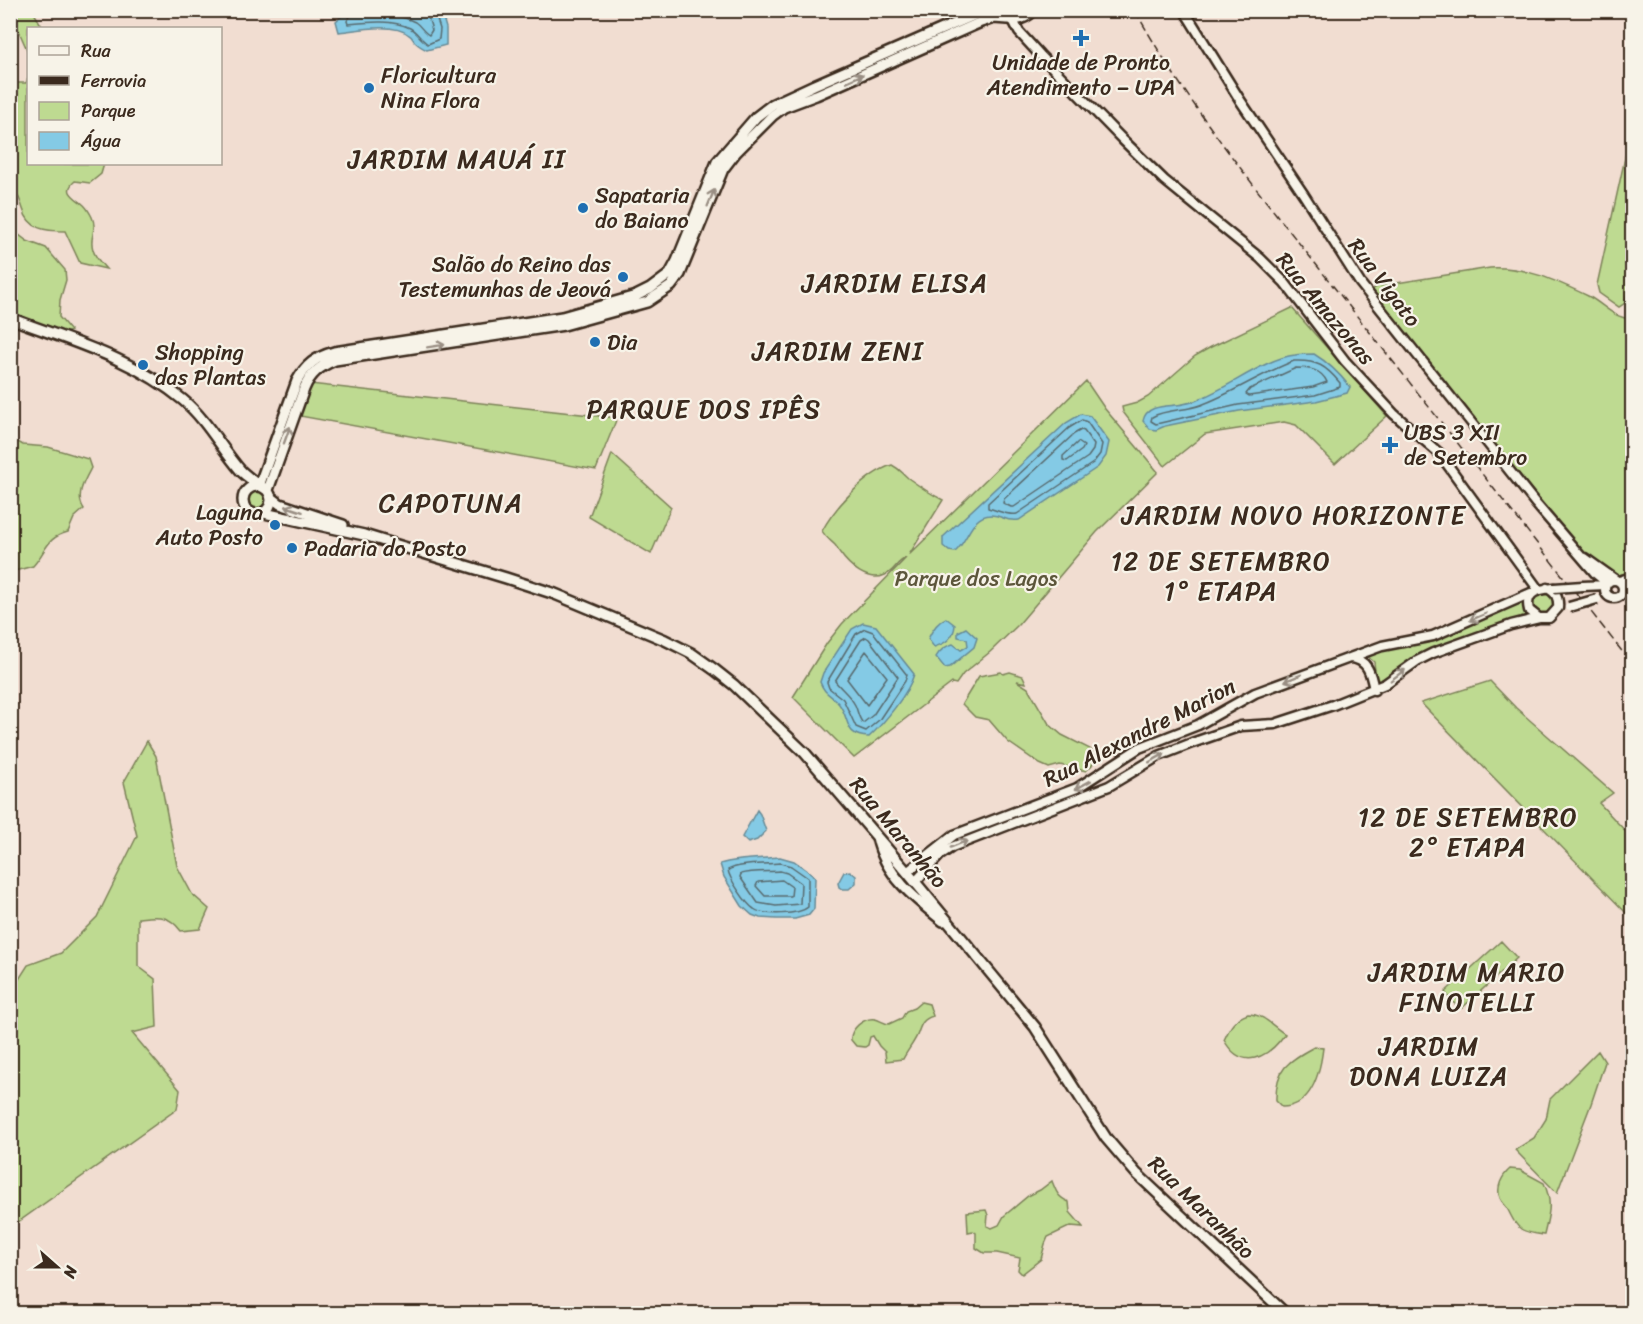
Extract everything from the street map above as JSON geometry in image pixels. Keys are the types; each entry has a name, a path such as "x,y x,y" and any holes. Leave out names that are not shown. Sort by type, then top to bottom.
{"main road":[{"path":"264,513 270,507 264,490 297,381 313,360 323,355 380,345 552,328 647,302 665,290 680,274 706,186 723,154 756,117 773,104 986,10"},
{"path":"999,10 1010,20"},
{"path":"264,490 308,378 324,365 335,360 494,332 636,296 660,283 670,274 723,169 736,152 784,107 981,22 994,18 1023,19 1034,10"},
{"path":"586,319 598,311 598,306"},
{"name":"Rua Maranhão","path":"10,318 122,360 165,386 185,401 207,424 243,473 280,504 359,531 364,535"},
{"path":"372,355 379,351 380,345"},
{"path":"243,473 244,494"},
{"path":"244,494 252,487 264,490"},
{"name":"Rua Maranhão","path":"244,494 246,510 255,514 264,513 364,535 555,594 691,653 734,685 805,753 959,934 1035,1027 1106,1138 1136,1173 1286,1314"},
{"path":"877,836 880,852 899,881 959,934"},
{"path":"899,881 907,872"},
{"path":"908,891 915,882"}],"street":[{"name":"Rua Vigato","path":"1184,10 1234,91 1360,283 1536,504 1596,574 1612,582"},
{"name":"Rua Amazonas","path":"1010,20 1040,55 1164,180 1260,258 1285,283 1345,361 1394,414 1439,453 1542,590"},
{"name":"Rua Alexandre Marion","path":"907,872 954,835 1077,788 1139,748 1198,725 1244,698 1345,658 1382,646 1432,636 1542,590 1612,582 1632,577"},
{"path":"1612,597 1606,592 1612,582 1622,586 1623,591"},
{"path":"1542,590 1557,597 1558,608 1555,612 1549,618 1539,618 1529,610 1528,604 1542,590"},
{"path":"1555,612 1597,599 1618,596 1623,591"},
{"path":"1623,591 1632,592"},
{"name":"Rua Alexandre Marion","path":"915,882 940,855 952,847 1092,794 1123,779 1159,756 1220,732 1241,726 1275,724 1374,690 1416,661 1433,653 1511,625 1539,618"},
{"path":"1345,658 1357,659 1368,667 1374,690"},
{"path":"1110,766 1115,776 1123,779"}],"green space":[{"path":"10,11 33,11 42,27 27,27 27,50"},
{"path":"27,80 27,165 104,165 101,174 90,183 75,181 70,191 92,217 94,252 106,269 80,263 65,231 45,230 29,221 18,196 11,190 11,83 26,83"},
{"path":"1632,126 1632,268 1625,303 1619,307 1599,293 1597,285"},
{"path":"10,228 27,241 46,248 65,270 66,280 60,300 59,317 71,331 57,335 11,315"},
{"path":"1490,268 1516,269 1540,276 1594,299 1619,316 1632,319 1632,573 1618,575 1585,553 1373,293 1373,289 1378,286"},
{"path":"1292,308 1387,416 1335,464 1296,425 1284,422 1205,434 1165,466 1123,412 1122,407 1148,397 1195,356"},
{"name":"Parque dos Lagos","path":"1086,381 1105,409 1158,472 1097,532 1018,625 963,674 956,684 952,683 854,758 793,697 827,643 842,624 906,558 891,572 872,577 848,563 822,531 852,492 882,469 892,465 916,484 943,500 909,555"},
{"path":"310,384 617,418 596,470 300,416"},
{"path":"11,438 23,445 48,447 88,459 91,468 80,494 84,509 74,518 68,532 51,541 33,566 11,572"},
{"path":"612,454 671,507 651,554 589,517"},
{"path":"257,488 265,492 269,500 265,508 257,512 249,508 245,500 249,492"},
{"path":"1543,591 1551,593 1556,601 1553,612 1542,616 1532,610 1532,597"},
{"path":"1524,602 1529,617 1415,657 1385,680 1379,682 1376,680 1374,662 1366,655 1429,641"},
{"path":"1001,672 1023,676 1026,683 1017,681 1028,688 1049,724 1062,735 1090,749 1096,755 1092,765 1086,771 1060,765 1049,768 1040,764 1008,742 989,720 975,717 962,704 979,676"},
{"path":"1490,681 1516,708 1613,793 1599,803 1632,838 1632,919 1421,703"},
{"path":"147,741 156,756 177,866 192,894 209,909 200,929 181,931 172,922 162,917 138,918 138,966 155,979 157,1027 132,1033 180,1090 177,1109 11,1227 11,987 14,987 28,965 61,953 97,917 137,836 124,782"},
{"path":"1501,941 1517,958 1462,1008 1452,1002 1445,992"},
{"path":"921,1002 929,1004 933,1016 923,1022 903,1059 886,1061 885,1052 873,1036 870,1037 865,1047 856,1046 851,1040 855,1028 862,1022 875,1019 889,1024 902,1018 906,1011"},
{"path":"1248,1014 1263,1018 1285,1034 1271,1050 1255,1058 1239,1056 1224,1040 1233,1024"},
{"path":"1314,1047 1323,1048 1312,1087 1300,1101 1282,1107 1276,1101 1276,1090 1281,1074 1290,1062"},
{"path":"1598,1051 1605,1062 1557,1193 1515,1150 1534,1138 1546,1119 1550,1099"},
{"path":"1510,1169 1520,1170 1544,1183 1547,1190 1549,1214 1544,1235 1521,1229 1501,1200 1499,1186 1502,1178"},
{"path":"1052,1181 1059,1196 1069,1202 1070,1212 1083,1227 1071,1226 1048,1237 1041,1259 1022,1274 1018,1270 1020,1258 984,1253 976,1248 976,1233 968,1232 967,1212 986,1210 987,1226 992,1228 999,1225 1004,1216 1028,1196"}],"water":[{"path":"349,10 435,11 442,14 446,28 446,45 427,50 410,36 394,29 375,28 339,32 336,21"},
{"path":"1314,354 1346,382 1350,387 1347,393 1316,401 1239,411 1165,426 1156,430 1150,429 1143,421 1149,411 1195,401 1272,361 1295,355"},
{"path":"1081,414 1090,416 1109,442 1106,456 1098,467 1019,520 1010,520 995,515 984,516 974,524 955,552 943,546 943,537 1066,423"},
{"path":"946,618 955,625 953,634 945,642 934,647 928,639 935,627"},
{"path":"863,623 876,626 914,674 907,690 895,707 869,737 855,734 851,730 843,710 820,682 823,673 852,629"},
{"path":"966,628 977,638 974,647 950,667 945,668 936,657 939,652 950,645 953,644 961,650 968,646 967,639 958,637 958,632"},
{"path":"757,810 766,831 757,840 748,843 742,837"},
{"path":"780,857 794,861 815,878 814,909 809,915 795,919 776,919 752,915 742,906 724,877 720,864"},
{"path":"850,871 856,876 856,883 849,889 842,889 838,883 844,872"}],"railway":[{"path":"1135,10 1182,87 1234,160 1632,664"}],"place":[{"name":"Unidade de Pronto Atendimento – UPA","path":"1081,38"},
{"name":"Floricultura Nina Flora","path":"369,88"},
{"name":"Sapataria do Baiano","path":"583,208"},
{"name":"Salão do Reino das Testemunhas de Jeová","path":"623,277"},
{"name":"Dia","path":"595,342"},
{"name":"Shopping das Plantas","path":"143,365"},
{"name":"UBS 3 XII de Setembro","path":"1390,445"},
{"name":"Laguna Auto Posto","path":"275,525"},
{"name":"Padaria do Posto","path":"292,548"}],"district":[{"name":"JARDIM MAUÁ II","path":"457,159"},
{"name":"JARDIM ELISA","path":"895,283"},
{"name":"JARDIM ZENI","path":"838,351"},
{"name":"PARQUE DOS IPÊS","path":"704,409"},
{"name":"CAPOTUNA","path":"451,503"},
{"name":"JARDIM NOVO HORIZONTE","path":"1294,515"},
{"name":"12 DE SETEMBRO 1° ETAPA","path":"1221,576"},
{"name":"12 DE SETEMBRO 2° ETAPA","path":"1468,832"},
{"name":"JARDIM MARIO FINOTELLI","path":"1467,987"},
{"name":"JARDIM DONA LUIZA","path":"1429,1061"}]}
